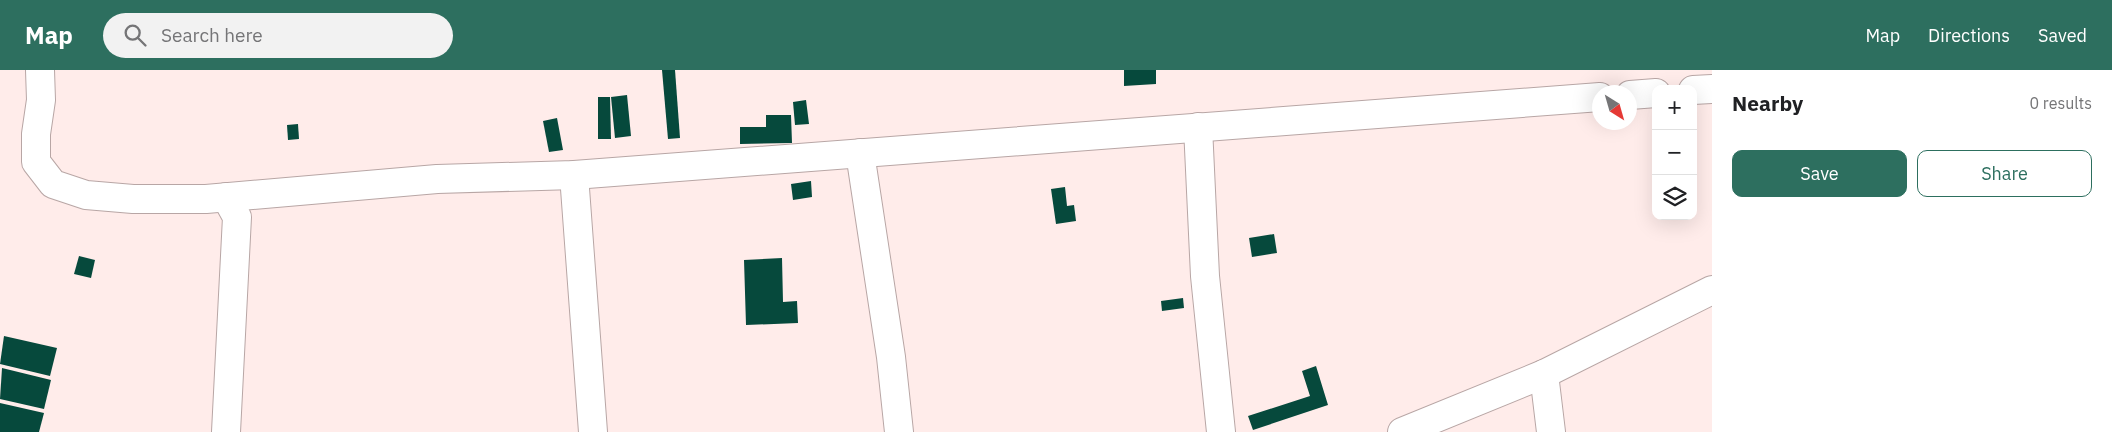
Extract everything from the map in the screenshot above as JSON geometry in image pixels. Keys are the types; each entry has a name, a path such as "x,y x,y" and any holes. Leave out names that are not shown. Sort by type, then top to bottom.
{"street":[{"path":"40,70 42,100 34,153 36,162 53,184 86,195 133,198 226,197 437,179 574,175 1592,98"},
{"path":"1697,90 1712,89"},
{"path":"1637,94 1652,93"},
{"path":"1198,127 1205,276 1221,432"},
{"path":"860,153 891,357 899,432"},
{"path":"574,175 593,432"},
{"path":"226,197 237,217 226,432"},
{"path":"1402,432 1544,374 1712,290"},
{"path":"1544,374 1551,432"}],"building":[{"path":"662,70 675,70 680,138 668,139"},
{"path":"1124,70 1156,70 1156,84 1124,86"},
{"path":"627,95 631,136 615,138 611,97"},
{"path":"598,97 610,97 611,139 598,139"},
{"path":"806,100 809,124 795,125 793,102"},
{"path":"766,115 791,115 792,143 740,144 740,127 766,127"},
{"path":"557,118 563,150 549,152 543,121"},
{"path":"298,124 299,139 288,140 287,125"},
{"path":"811,181 812,197 793,200 791,184"},
{"path":"1065,187 1067,206 1074,205 1076,221 1056,224 1051,189"},
{"path":"1274,234 1277,253 1252,257 1249,238"},
{"path":"79,256 95,260 91,278 74,274"},
{"path":"782,258 783,302 797,301 798,323 746,325 744,260"},
{"path":"1183,298 1184,308 1162,311 1161,301"},
{"path":"4,336 57,348 50,376 0,364"},
{"path":"1316,366 1328,405 1253,430 1248,416 1310,396 1302,371"},
{"path":"2,368 51,380 44,409 0,399"},
{"path":"0,403 44,413 39,432 0,432"}]}
